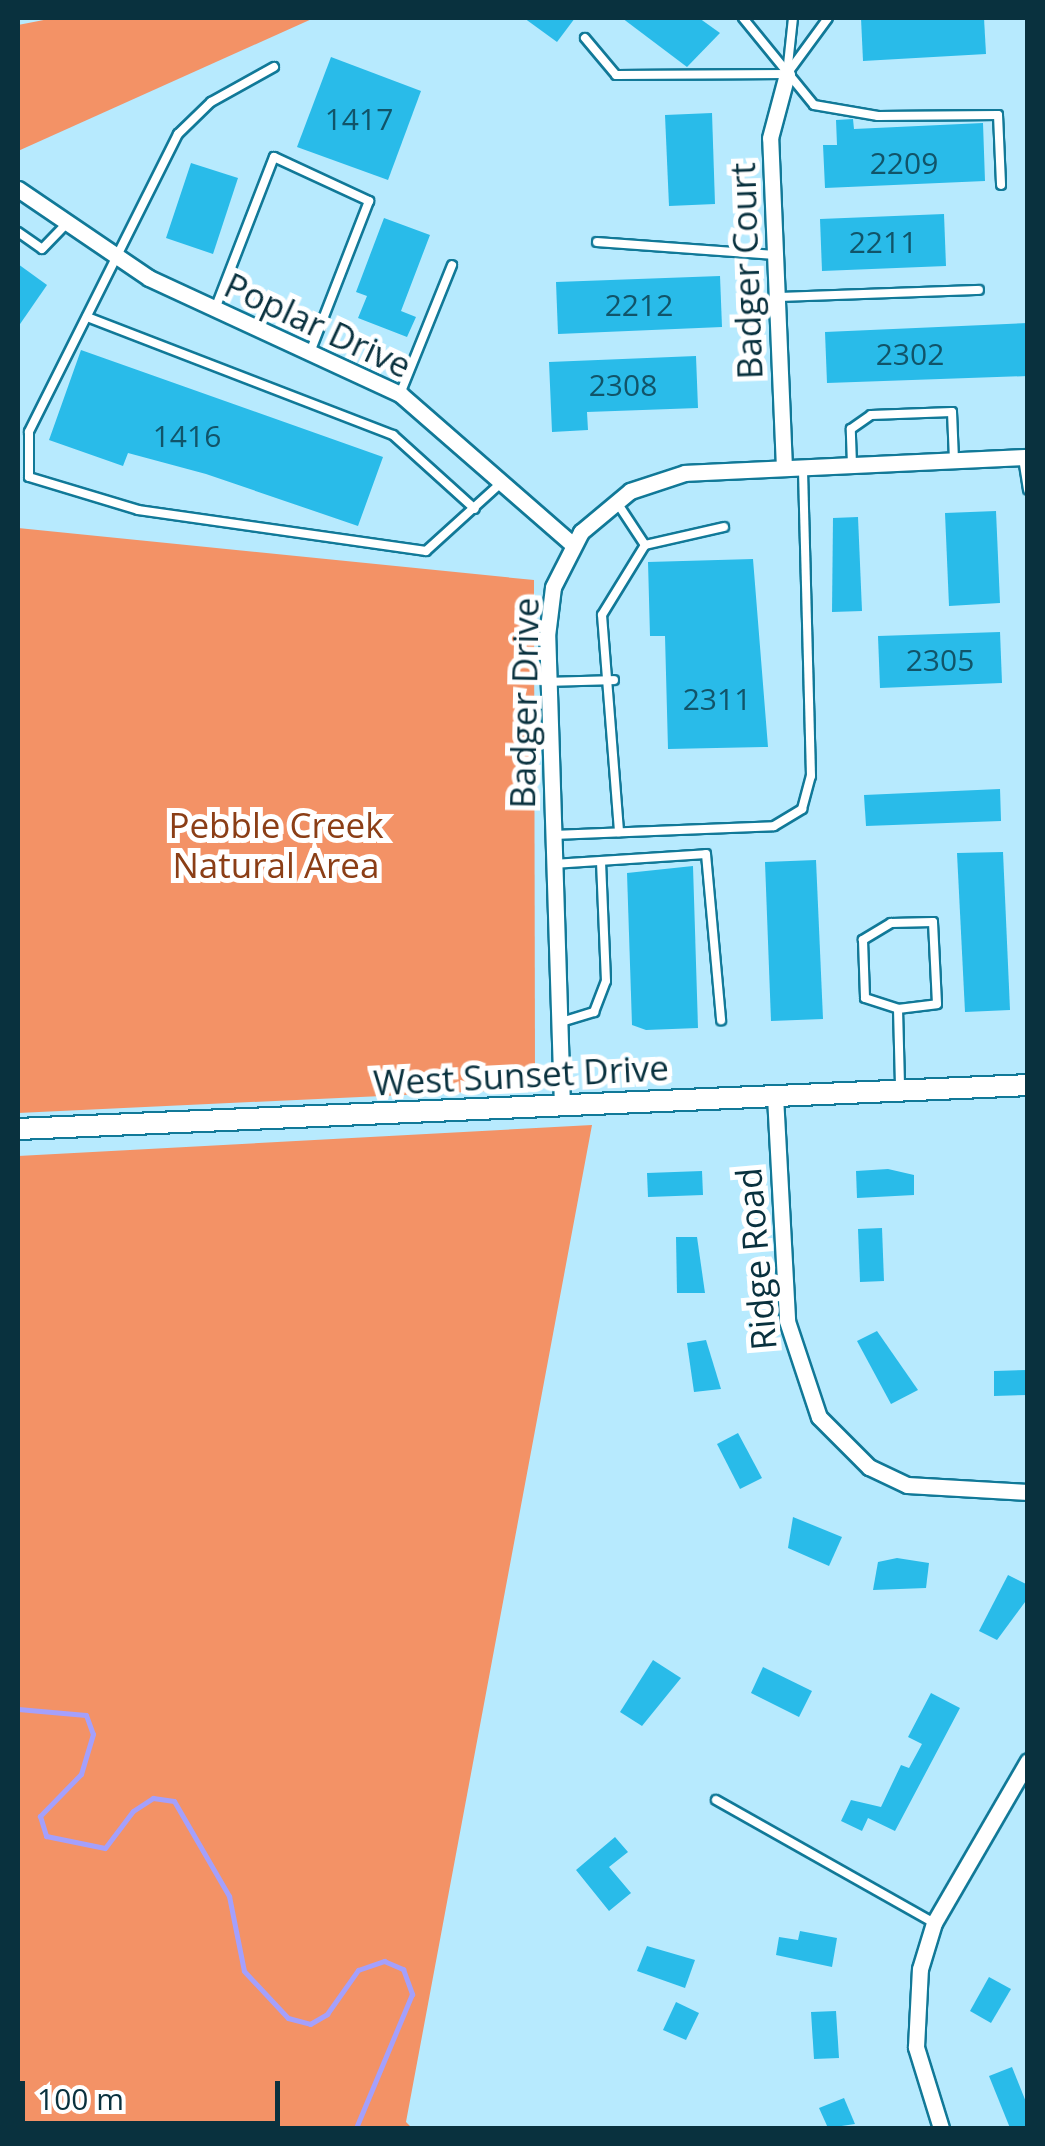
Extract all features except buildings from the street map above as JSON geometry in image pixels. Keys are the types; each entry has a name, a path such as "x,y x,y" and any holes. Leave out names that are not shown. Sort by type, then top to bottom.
{"main road":[{"name":"West Sunset Drive","path":"18,1129 1028,1085"}],"street":[{"name":"Badger Court","path":"784,468 770,138 788,74"},
{"name":"Poplar Drive","path":"18,190 117,260 215,310 400,394 504,480 573,544"},
{"name":"Badger Drive","path":"562,1106 549,610 573,544 616,501 685,473 1026,458"},
{"name":"Ridge Road","path":"775,1096 787,1321 819,1417 869,1467 906,1485 1028,1492"},
{"path":"941,2128 914,2020 934,1924 1028,1761"}],"lane":[{"path":"743,18 814,105 878,116 998,116 1002,185"},
{"path":"788,74 792,18"},
{"path":"788,74 828,18"},
{"path":"585,38 616,75 788,74"},
{"path":"274,67 211,102 178,134 29,432 29,477 138,510 426,551 504,480"},
{"path":"215,310 274,157 369,201 310,352"},
{"path":"18,232 42,249 64,226"},
{"path":"597,242 775,255"},
{"path":"400,394 452,266"},
{"path":"776,297 979,290"},
{"path":"87,317 393,435 475,509"},
{"path":"852,465 851,429 871,415 952,412 954,460"},
{"path":"1026,458 1028,490"},
{"path":"553,835 774,826 808,799 803,467"},
{"path":"616,501 646,545"},
{"path":"619,832 614,680 603,648 605,598 646,545 724,527"},
{"path":"548,682 614,680"},
{"path":"553,864 710,858 721,1020"},
{"path":"558,1023 594,1012 606,981 602,862"},
{"path":"933,922 938,1004 898,1009 865,998 863,940 891,923 933,922"},
{"path":"898,1009 900,1091"},
{"path":"716,1800 934,1924"}],"green space":[{"path":"54,18 314,18 18,151 18,25"},
{"name":"Pebble Creek Natural Area","path":"18,528 534,580 535,1073 488,1091 18,1113"},
{"path":"592,1125 406,2122 412,2128 18,2128 18,1156"}],"waterway":[{"path":"18,1709 86,1715 93,1734 81,1774 40,1816 46,1836 105,1848 133,1811 153,1798 174,1801 229,1896 244,1971 288,2018 310,2024 327,2014 358,1970 384,1961 403,1969 412,1994 356,2128"}]}
